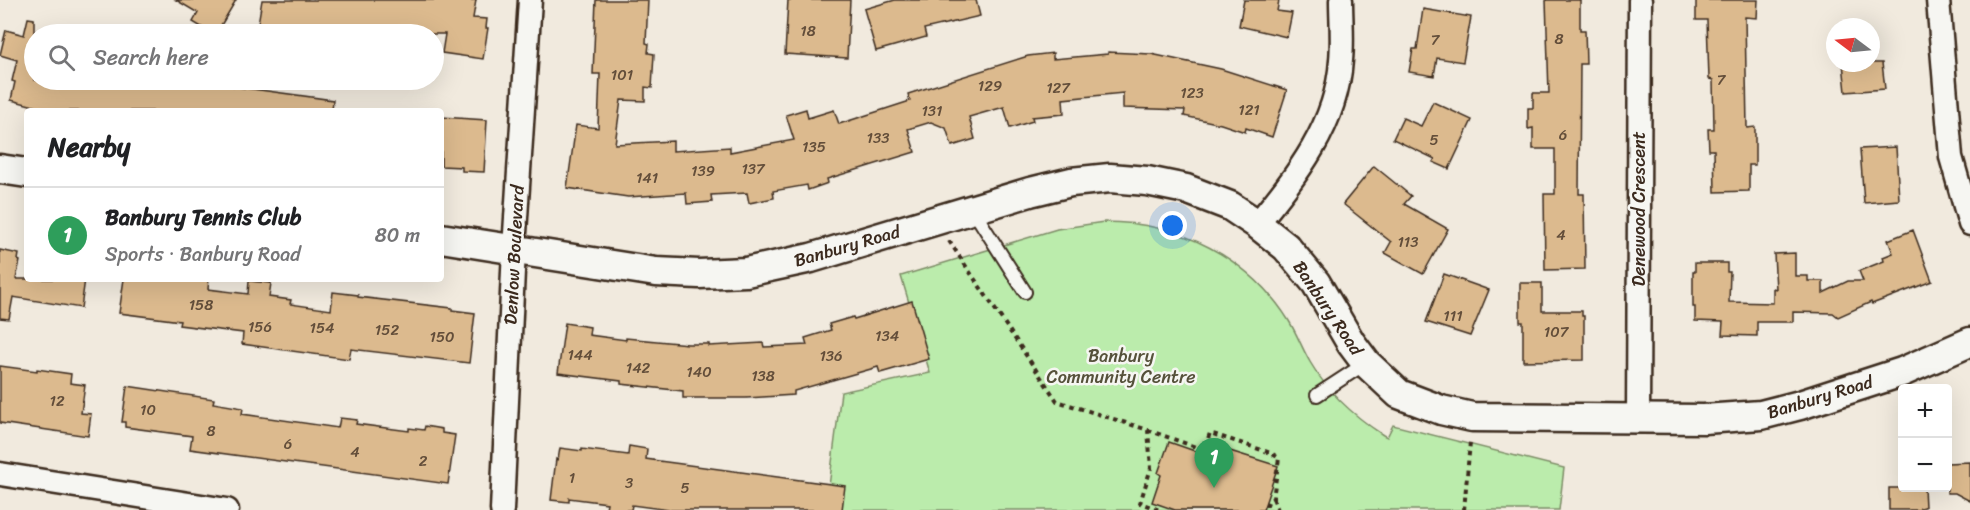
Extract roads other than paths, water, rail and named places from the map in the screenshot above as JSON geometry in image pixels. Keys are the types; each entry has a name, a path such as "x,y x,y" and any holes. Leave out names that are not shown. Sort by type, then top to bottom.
{"street":[{"name":"Denlow Boulevard","path":"502,510 514,249 530,0"},
{"path":"1257,224 1309,156 1325,126 1336,94 1341,60 1341,0"},
{"name":"Denewood Crescent","path":"1638,418 1640,0"},
{"path":"1938,0 1951,157 1970,224"},
{"path":"0,169 24,173"},
{"name":"Banbury Road","path":"444,238 656,272 699,274 746,272 811,258 1071,182 1110,178 1147,181 1186,189 1230,206 1257,224 1286,247 1316,283 1351,343 1366,363 1400,394 1441,410 1472,417 1704,419 1761,415 1800,405 1902,372 1970,342"},
{"path":"0,474 227,510"}],"lane":[{"path":"973,210 1025,292"},
{"path":"1317,394 1366,363"}],"place":[{"name":"Banbury Tennis Club","path":"1214,488"}],"park label":[{"name":"Banbury Community Centre","path":"1121,366"}]}
